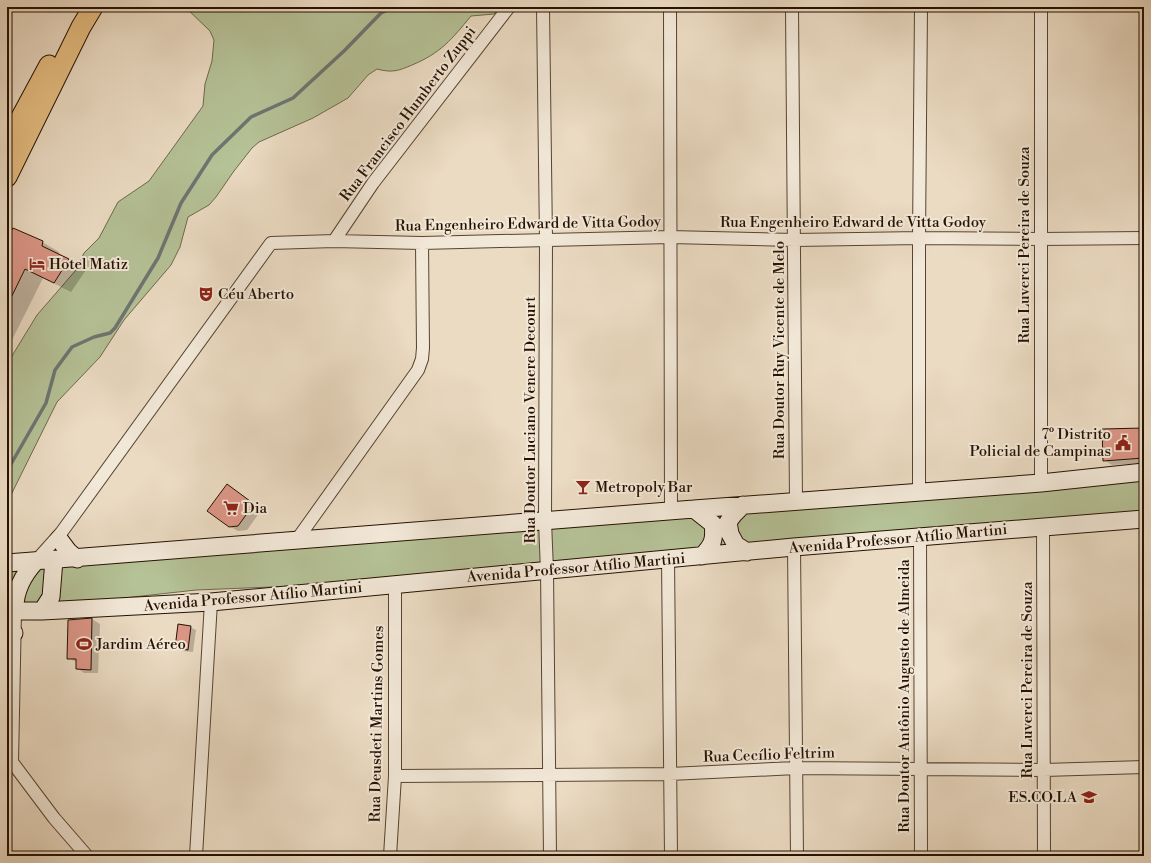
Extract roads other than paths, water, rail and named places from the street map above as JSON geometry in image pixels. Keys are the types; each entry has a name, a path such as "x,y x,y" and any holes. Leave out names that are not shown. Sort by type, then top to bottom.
{"main road":[{"path":"7,143 79,7"},
{"path":"7,177 81,27 93,7"},
{"path":"7,563 77,559 296,540 743,505 919,493 1041,483 1144,472"},
{"path":"743,505 728,522 730,534 736,545 747,552"},
{"path":"694,509 713,524 714,534 711,547 702,556"},
{"name":"Avenida Professor Atílio Martini","path":"11,621 42,611 212,602 794,547 1144,519"},
{"path":"60,536 68,551 77,559"},
{"path":"42,611 51,597 54,560"},
{"path":"11,621 14,602 20,584 28,570 36,561"}],"street":[{"name":"Rua Francisco Humberto Zuppi","path":"334,241 373,183 509,7"},
{"name":"Rua Doutor Luciano Venere Decourt","path":"543,7 546,240 545,521 547,571 550,856"},
{"path":"670,7 671,511"},
{"name":"Rua Doutor Ruy Vicente de Melo","path":"792,7 796,501"},
{"path":"919,493 921,7"},
{"name":"Rua Luverci Pereira de Souza","path":"1041,7 1041,483"},
{"name":"Rua Engenheiro Edward de Vitta Godoy","path":"36,561 60,536 271,243 334,241 422,243 670,237 795,240 919,238 1144,238"},
{"path":"296,540 418,370 422,359 423,348 422,243"},
{"name":"Rua Luverci Pereira de Souza","path":"1043,527 1044,856"},
{"name":"Rua Engenheiro Edward de Vitta Godoy","path":"54,560 60,536"},
{"name":"Rua Doutor Antônio Augusto de Almeida","path":"920,537 921,856"},
{"path":"794,547 797,856"},
{"path":"668,559 671,856"},
{"name":"Rua Deusdeti Martins Gomes","path":"390,856 396,776 395,593"},
{"path":"196,856 212,602"},
{"path":"11,621 12,762 54,818 87,856"},
{"name":"Rua Cecílio Feltrim","path":"396,776 670,774 796,768 1044,770 1144,767"}],"waterway":[{"path":"7,471 46,403 55,370 72,347 94,337 110,333 115,328 158,258 181,203 212,155 251,117 293,98 344,51 381,13 394,7"}],"place":[{"name":"Hotel Matiz","path":"37,264"},
{"name":"Céu Aberto","path":"206,294"},
{"name":"7º Distrito Policial de Campinas","path":"1123,443"},
{"name":"Metropoly Bar","path":"583,487"},
{"name":"Dia","path":"231,508"},
{"name":"Jardim Aéreo","path":"84,644"},
{"name":"ES.CO.LA","path":"1089,797"}]}
